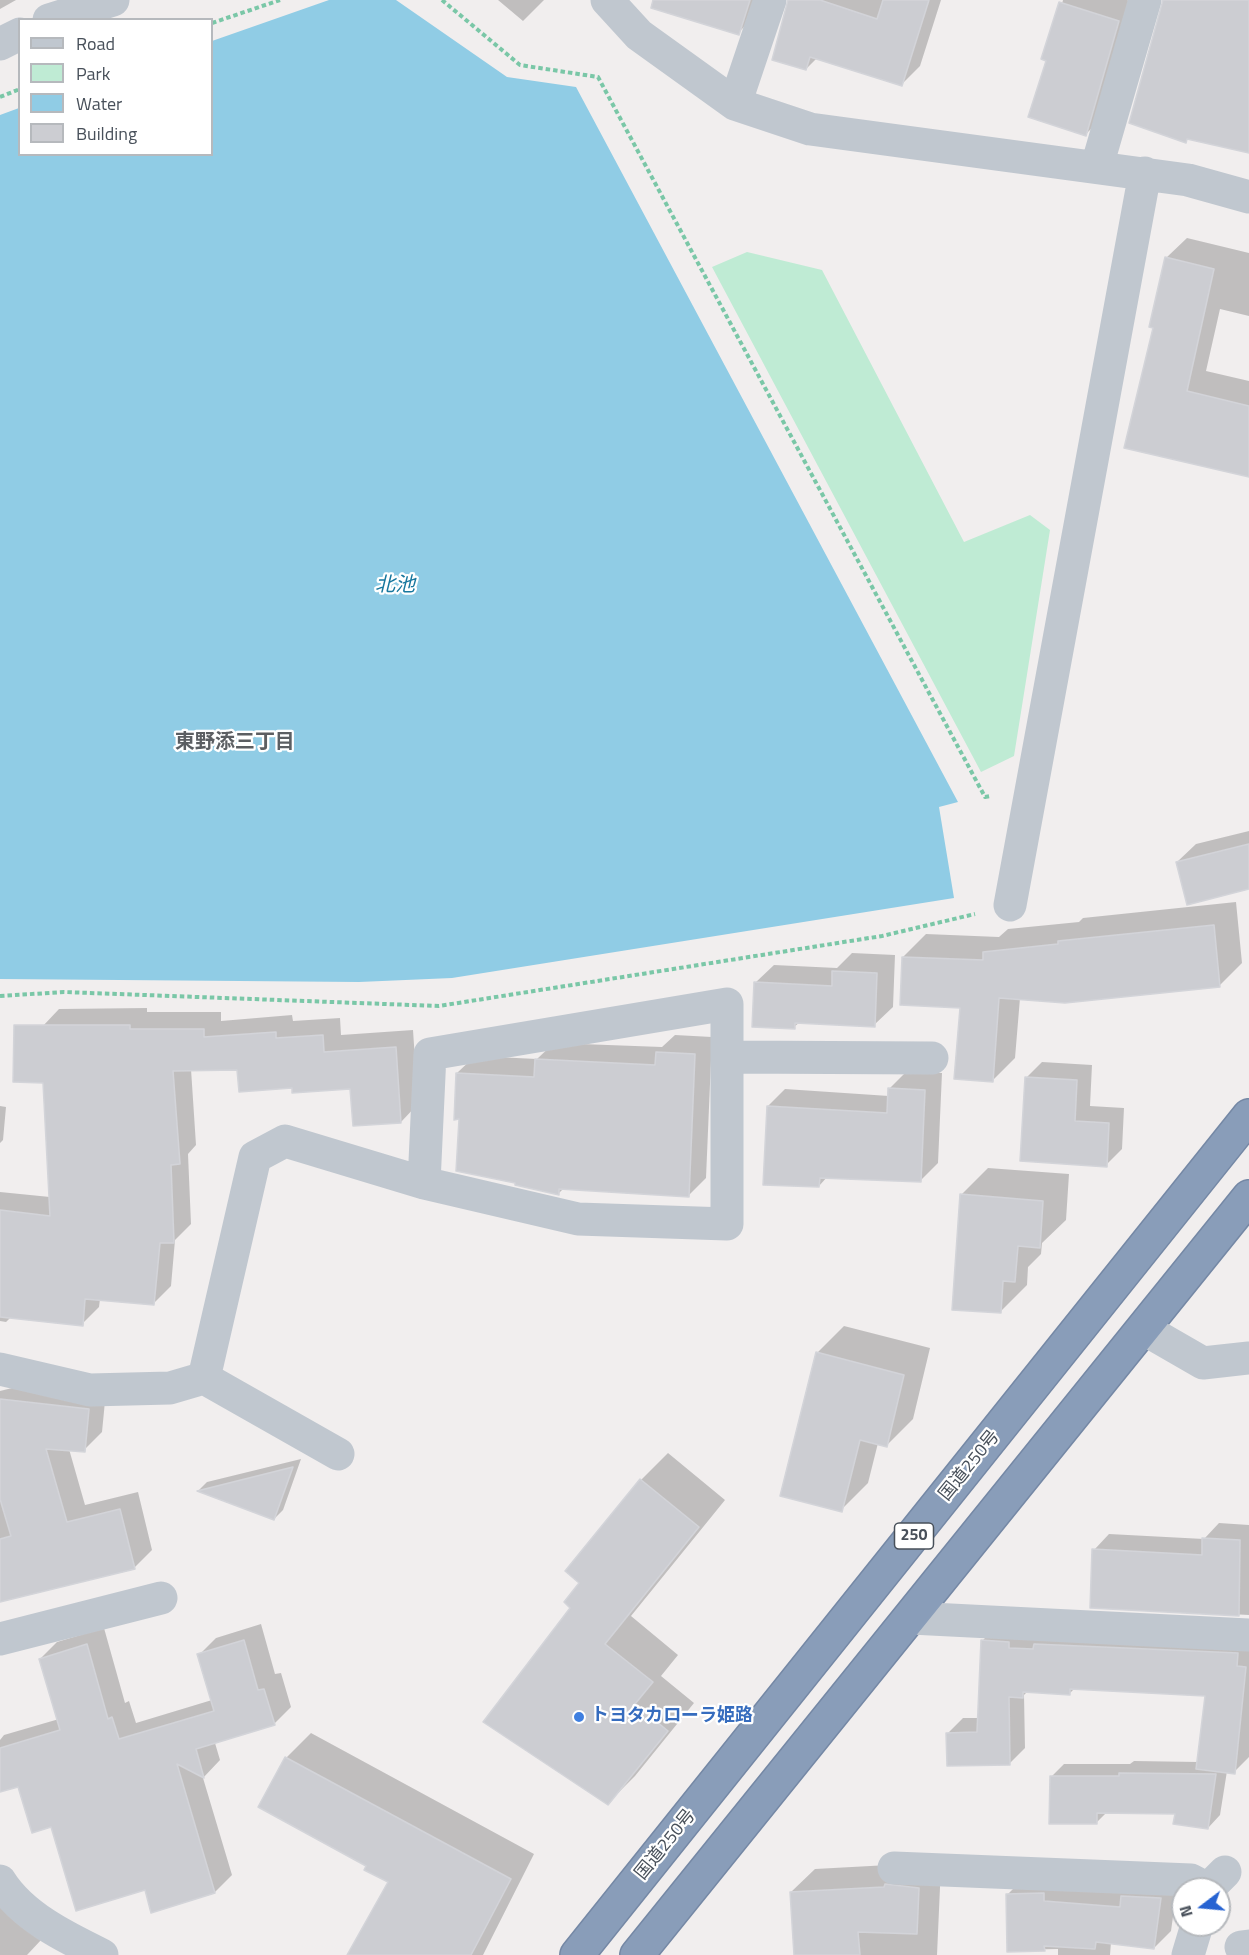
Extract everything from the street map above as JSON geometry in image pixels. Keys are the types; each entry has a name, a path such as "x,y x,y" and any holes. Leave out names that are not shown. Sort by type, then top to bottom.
{"highway":[{"name":"国道250号","path":"577,1955 1249,1116"},
{"name":"250","path":"637,1955 1249,1197"}],"street":[{"path":"55,18 113,0"},
{"path":"607,0 639,35 735,104 810,129 1145,173 1188,180 1249,197"},
{"path":"735,104 770,0"},
{"path":"1097,166 1145,0"},
{"path":"0,44 18,35"},
{"path":"1010,906 1145,173"},
{"path":"204,1378 255,1157 285,1141 424,1183 578,1219 727,1224 728,1004 430,1054 424,1183"},
{"path":"728,1057 932,1058"},
{"path":"1144,1329 1203,1363 1249,1358"},
{"path":"0,1370 90,1390 170,1388 204,1378 338,1454"},
{"path":"0,1639 161,1598"},
{"path":"910,1618 1249,1635"},
{"path":"894,1868 1191,1880 1208,1889 1225,1872"},
{"path":"0,1881 10,1897 60,1934 102,1955"},
{"path":"1188,1955 1193,1937"}],"path":[{"path":"213,23 280,0"},
{"path":"442,0 520,65 598,77 985,798 1034,782"},
{"path":"0,97 18,90"},
{"path":"0,996 64,992 439,1006 882,936 1010,906"}],"green space":[{"path":"747,252 822,270 964,542 1030,515 1050,530 1014,756 981,772 712,267"}],"water":[{"name":"北池","path":"329,0 396,0 507,77 576,87 958,802 939,807 954,898 452,978 359,982 0,979 0,115 18,108 18,156 213,156 213,41"}],"building":[{"path":"653,0 750,0 739,35 651,8"},
{"path":"788,0 820,0 877,19 883,0 929,0 902,86 810,57 806,70 772,60"},
{"path":"1163,0 1249,0 1249,153 1187,139 1186,143 1129,123"},
{"path":"1059,2 1119,21 1086,136 1028,117 1046,61 1041,59"},
{"path":"1165,257 1214,269 1187,391 1249,406 1249,477 1124,448 1153,328 1149,327"},
{"path":"1249,844 1249,889 1187,905 1176,862"},
{"path":"1214,925 1220,987 1065,1003 999,998 993,1082 954,1079 960,1008 900,1005 902,957 983,960 983,952 1058,944 1058,941"},
{"path":"832,971 877,973 875,1027 795,1023 795,1029 752,1027 754,982 832,986"},
{"path":"14,1025 130,1025 130,1029 204,1029 204,1037 276,1032 276,1038 323,1035 324,1052 396,1047 401,1123 353,1126 350,1089 292,1093 292,1088 239,1092 237,1070 173,1071 180,1164 171,1165 174,1243 160,1243 154,1305 85,1299 83,1326 0,1317 0,1210 50,1216 43,1083 13,1082"},
{"path":"656,1052 695,1054 689,1197 559,1189 559,1195 456,1171 459,1119 454,1120 456,1073 534,1077 535,1059 655,1065"},
{"path":"1025,1077 1077,1080 1075,1121 1109,1123 1107,1167 1020,1161"},
{"path":"888,1088 925,1090 921,1182 820,1178 819,1187 763,1185 767,1106 887,1113"},
{"path":"960,1194 1043,1201 1040,1248 1018,1246 1015,1282 1003,1281 1001,1313 952,1310"},
{"path":"816,1352 904,1375 887,1447 860,1440 842,1512 780,1496"},
{"path":"0,1399 89,1409 85,1452 46,1449 67,1522 120,1509 135,1569 0,1602 0,1539 11,1536 0,1499"},
{"path":"293,1467 274,1520 197,1491"},
{"path":"640,1479 699,1527 605,1644 653,1682 635,1704 668,1731 608,1805 483,1722 570,1608 564,1602 579,1583 565,1571"},
{"path":"1202,1538 1240,1540 1239,1616 1090,1608 1092,1549 1202,1555"},
{"path":"244,1640 258,1690 264,1689 275,1725 196,1749 204,1778 177,1764 215,1893 151,1913 145,1890 76,1911 51,1827 32,1833 18,1787 0,1792 0,1748 60,1730 39,1659 87,1644 108,1719 112,1717 119,1739 214,1711 197,1654"},
{"path":"981,1640 1009,1642 1009,1648 1033,1649 1034,1644 1238,1653 1237,1666 1246,1667 1235,1774 1196,1769 1205,1696 1070,1689 1070,1695 1023,1692 1023,1698 1009,1697 1010,1765 947,1766 946,1733 977,1732"},
{"path":"285,1757 511,1879 471,1955 347,1955 388,1882 364,1870 366,1866 258,1807"},
{"path":"1119,1773 1216,1774 1208,1829 1173,1824 1175,1814 1097,1813 1097,1824 1049,1824 1050,1776 1119,1776"},
{"path":"885,1884 919,1888 917,1934 858,1932 860,1955 794,1955 790,1892 884,1887"},
{"path":"1044,1893 1044,1901 1120,1907 1121,1896 1161,1898 1154,1949 1096,1942 1095,1949 1044,1946 1045,1951 1007,1952 1006,1894"}],"place":[{"name":"トヨタカローラ姫路","path":"579,1717"}],"district":[{"name":"東野添三丁目","path":"235,743"}]}
